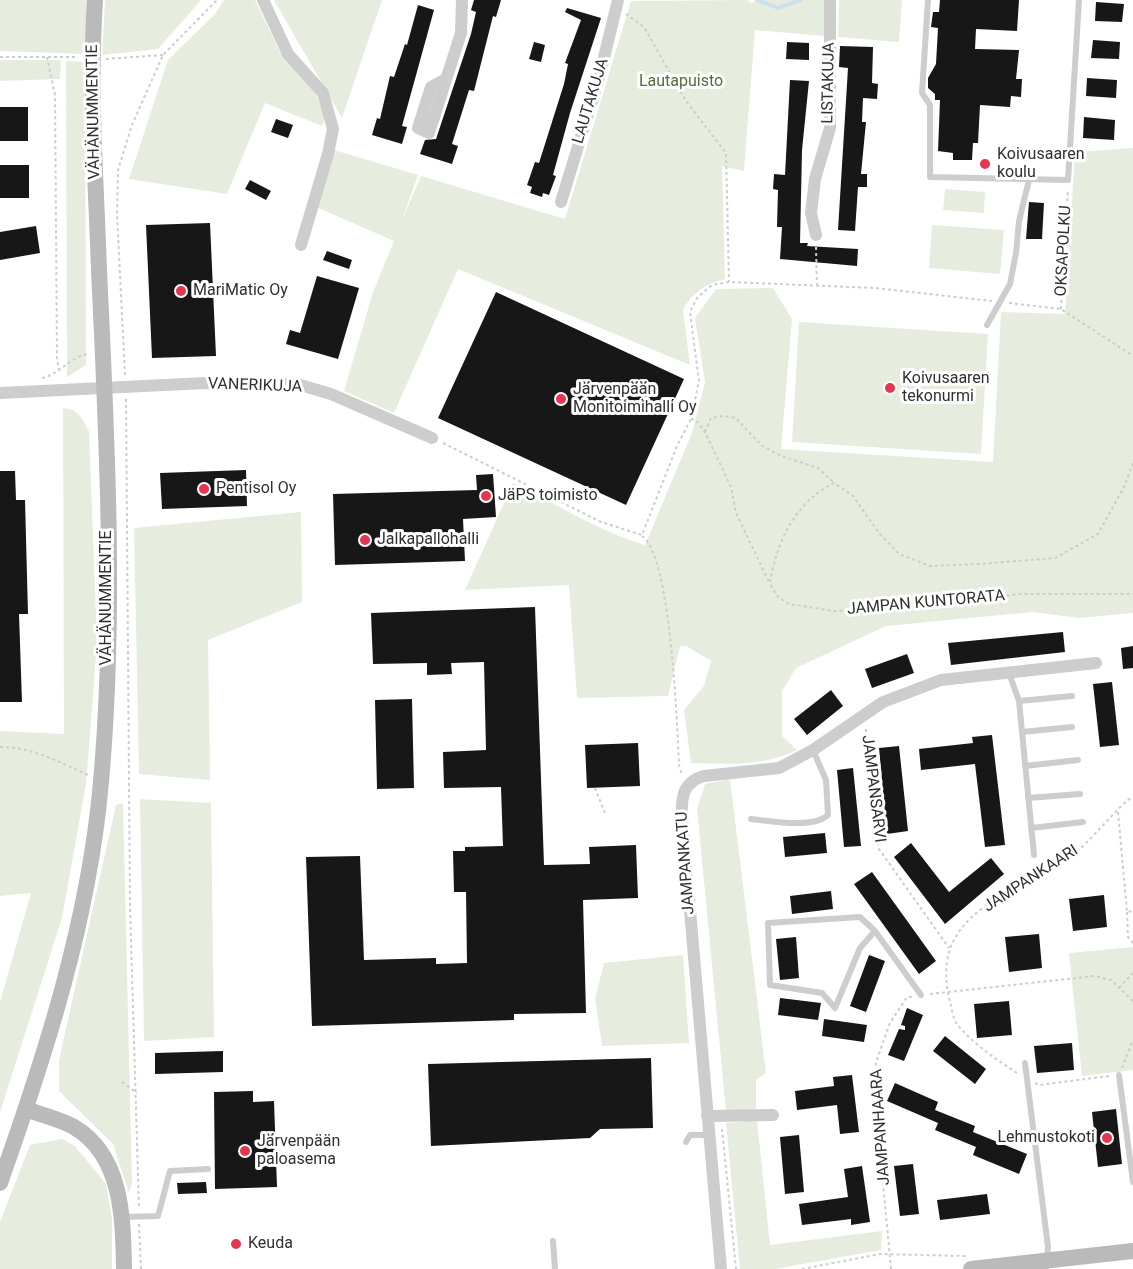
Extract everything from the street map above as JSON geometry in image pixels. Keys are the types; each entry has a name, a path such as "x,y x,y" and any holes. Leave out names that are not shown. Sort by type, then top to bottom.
{"main road":[{"name":"VÄHÄNUMMENTIE","path":"0,1183 26,1109 66,980 89,876 101,781 107,691 108,585 103,353 92,101 95,0"},
{"path":"26,1109 74,1126 99,1147 131,1217 124,1269"},
{"path":"973,1262 1047,1265 1133,1251"}],"street":[{"path":"263,0 288,54 322,93 333,129 328,154 301,245"},
{"path":"446,79 461,33 462,0"},
{"name":"LISTAKUJA","path":"816,235 811,213 815,179 830,128 830,0"},
{"name":"LAUTAKUJA","path":"561,202 599,78 618,4"},
{"name":"VANERIKUJA","path":"0,393 205,383 297,384 332,394 432,438"},
{"name":"JAMPANKATU","path":"721,1269 682,810 686,786 693,779 704,776 779,768 813,750 883,702 941,680 1095,663"},
{"path":"707,1116 773,1115"}],"lane":[{"path":"928,0 922,93 930,105 930,177 1029,180 1068,180 1079,0"},
{"path":"987,325 1010,284 1019,221 1029,180"},
{"path":"1009,673 1019,701 1034,855"},
{"path":"1019,701 1072,696"},
{"path":"1022,732 1072,727"},
{"path":"751,819 796,823 824,819 828,815 826,780 813,750"},
{"path":"1025,766 1078,760"},
{"path":"1028,798 1080,794"},
{"path":"1031,828 1083,822"},
{"path":"875,931 860,948 836,1008 822,993 770,985 768,923 860,917 875,931 921,996"},
{"path":"1025,1063 1048,1247 1047,1265"},
{"path":"1119,1075 1131,1152 1133,1182"},
{"path":"686,1142 690,1135 709,1135"},
{"path":"131,1217 158,1216 170,1171 208,1169"},
{"path":"553,1241 555,1269"}],"path":[{"path":"141,1269 131,1217 137,1093 130,906 129,598 124,352 117,215 118,170 132,125 163,55 217,0"},
{"path":"618,4 644,27 686,101 726,153 729,282"},
{"path":"105,59 163,55"},
{"path":"0,57 81,57"},
{"path":"47,57 55,94 57,358 59,371"},
{"name":"OKSAPOLKU","path":"1068,180 1061,309 1133,356"},
{"path":"816,235 817,286"},
{"path":"642,536 677,446 691,419 699,381 690,312 698,298 712,285 729,282 875,288 1061,309"},
{"path":"37,379 59,371 77,357 124,352"},
{"name":"JAMPAN KUNTORATA","path":"705,432 711,418 723,416 736,418 761,445 781,456 818,468 853,496 879,533 898,554 930,566 1055,558 1098,534 1124,488 1133,463"},
{"path":"691,419 696,420 705,432 731,487 736,513 770,584"},
{"path":"432,438 601,522 650,540 661,579 673,659 679,765 686,786"},
{"path":"770,584 773,563 783,536 793,520 816,492 834,483"},
{"name":"JAMPAN KUNTORATA","path":"770,584 778,597 789,604 834,610 915,606 1020,594 1133,594"},
{"name":"JAMPANSARVI","path":"864,717 879,849 949,948"},
{"path":"0,747 15,747 40,753 101,781"},
{"path":"595,788 605,813"},
{"name":"JAMPANKAARI","path":"949,948 960,930 984,908 1072,856 1118,812 1126,799 1133,797"},
{"path":"1118,812 1128,937 1133,943"},
{"path":"1127,912 1133,911"},
{"path":"949,948 945,972 955,1022 983,1049 1039,1085 1119,1075 1133,1040"},
{"path":"1119,988 1133,973"},
{"name":"JAMPANHAARA","path":"891,1269 875,1097 876,1062 890,1023 907,997 1095,976 1111,980 1133,1001"},
{"path":"122,1082 137,1093"},
{"path":"802,1269 889,1255 973,1262"}],"green space":[{"path":"0,0 89,0 85,54 0,51"},
{"path":"105,0 201,0 158,49 102,55"},
{"path":"224,0 255,0 280,52 316,94 325,118 322,126 265,103 227,194 129,179 168,60 215,14"},
{"path":"274,0 382,0 342,118"},
{"name":"Lautapuisto","path":"747,0 751,3 760,0 825,0 824,36 755,30 744,171 722,166 725,279 701,290 683,310 690,365 458,269 394,413 344,391 373,292 394,241 316,207 334,150 418,175 402,220 421,176 565,219 631,1"},
{"path":"839,0 902,0 899,42 838,37"},
{"path":"0,60 61,60 60,79 0,81"},
{"path":"66,61 85,62 86,365 67,377"},
{"path":"1133,148 1133,613 1079,618 1032,612 886,626 796,668 782,691 782,736 797,750 758,762 691,763 684,710 704,686 711,661 686,646 680,646 668,696 577,698 569,585 465,590 513,483 594,525 645,545 692,433 705,382 695,318 716,289 773,288 792,319 781,449 993,462 1001,312 1065,314 1075,152"},
{"path":"945,189 985,192 984,213 943,210"},
{"path":"932,225 1004,230 1000,274 929,268"},
{"name":"Koivusaaren tekonurmi","path":"799,322 988,334 981,454 792,442"},
{"path":"63,408 76,412 89,431 97,643 86,784 62,918 0,1112 0,1002 31,893 0,896 0,731 64,734"},
{"path":"301,512 302,602 208,640 210,780 139,774 134,528"},
{"path":"730,779 766,1073 756,1080 756,1110 726,1112 697,808 705,784"},
{"path":"140,799 211,803 214,1037 144,1041"},
{"path":"123,803 132,1183 129,1193 113,1144 59,1091 59,1060 116,805"},
{"path":"1133,947 1133,1070 1082,1076 1069,953"},
{"path":"683,955 689,1043 602,1046 595,998 604,963"},
{"path":"757,1120 770,1245 882,1231 881,1250 775,1269 740,1269 726,1123"},
{"path":"62,1139 75,1146 106,1184 112,1219 112,1269 0,1269 0,1222 30,1145"}],"building":[{"path":"474,0 501,0 496,17 493,16 474,91 469,90 452,144 458,146 452,164 420,154 425,140 436,139 471,34 476,12 471,10"},
{"path":"940,0 1019,0 1017,31 976,29 975,49 1019,50 1016,79 1022,79 1021,97 1011,96 1010,107 980,105 978,143 973,143 972,160 953,160 953,153 938,151 940,100 935,100 935,94 928,88 928,78 936,64 938,28 931,27 933,12 939,12"},
{"path":"1096,2 1124,4 1122,22 1095,21"},
{"path":"418,5 434,10 402,126 407,127 402,144 372,135 377,118 380,119 390,76 394,77 405,44 407,45"},
{"path":"567,8 601,18 570,113 553,175 556,176 549,195 543,193 542,197 530,193 532,187 527,185 535,162 539,163 564,84 568,64 565,63 581,20 565,12"},
{"path":"1093,40 1120,42 1119,59 1091,58"},
{"path":"534,42 545,45 541,62 529,59"},
{"path":"787,42 809,43 809,60 786,59"},
{"path":"840,46 873,47 872,83 878,84 877,99 863,98 862,122 866,122 861,174 867,174 867,187 858,187 855,231 838,230 848,68 839,67"},
{"path":"1087,78 1117,80 1116,98 1086,96"},
{"path":"790,80 809,81 802,150 800,243 808,243 807,246 858,249 857,266 780,259 782,227 777,227 778,190 773,189 774,174 785,175"},
{"path":"0,107 28,107 28,141 0,141"},
{"path":"1084,117 1115,120 1114,140 1083,138"},
{"path":"276,119 293,125 288,138 271,132"},
{"path":"0,165 29,165 29,198 0,198"},
{"path":"250,180 271,191 266,200 245,189"},
{"path":"1029,202 1044,203 1042,239 1026,239"},
{"name":"MariMatic Oy","path":"210,223 216,356 152,358 146,225"},
{"path":"36,226 40,253 0,260 0,232"},
{"path":"327,251 352,260 349,269 323,260"},
{"path":"317,276 359,288 338,359 286,344 290,330 300,333"},
{"name":"Järvenpään Monitoimihalli Oy","path":"496,292 684,379 626,505 438,418"},
{"name":"Pentisol Oy","path":"246,470 247,506 162,509 160,473"},
{"path":"0,471 15,471 16,500 25,500 28,614 19,614 22,702 0,702"},
{"path":"493,474 496,517 463,519 465,561 335,565 333,494 477,490 476,475"},
{"path":"535,607 544,865 590,864 589,847 636,845 638,898 583,900 586,1013 514,1014 514,1020 312,1026 306,857 360,856 364,960 436,958 436,964 467,963 466,892 454,892 453,851 465,851 465,847 503,846 501,787 444,788 443,752 486,750 484,662 451,663 452,674 427,675 427,663 373,664 371,613"},
{"path":"1063,632 1065,652 951,665 948,643"},
{"path":"1133,646 1133,668 1123,669 1121,648"},
{"path":"907,654 914,673 872,688 865,669"},
{"path":"1112,682 1119,745 1100,747 1093,684"},
{"path":"831,690 843,706 807,735 794,719"},
{"path":"412,699 414,788 377,789 375,700"},
{"path":"992,735 1005,845 985,847 975,764 921,770 919,749 973,743 972,737"},
{"path":"638,743 640,786 587,788 585,745"},
{"path":"899,746 908,831 887,834 879,748"},
{"path":"853,768 861,846 844,847 837,770"},
{"path":"825,833 827,853 785,857 783,837"},
{"path":"911,843 949,892 991,858 1004,874 945,924 894,857"},
{"path":"872,872 936,961 919,974 854,884"},
{"path":"831,891 833,909 792,914 790,896"},
{"path":"1104,895 1107,927 1073,931 1069,899"},
{"path":"1039,934 1042,968 1009,972 1005,937"},
{"path":"796,937 799,978 780,980 776,939"},
{"path":"869,955 885,961 866,1012 850,1006"},
{"path":"780,998 821,1003 818,1020 778,1015"},
{"path":"1009,1001 1012,1035 977,1038 974,1004"},
{"path":"907,1008 923,1015 904,1061 888,1055 899,1029 905,1030 905,1026 901,1025"},
{"path":"824,1019 867,1025 864,1042 822,1036"},
{"path":"945,1036 986,1069 975,1084 933,1051"},
{"path":"1072,1043 1074,1070 1037,1073 1034,1046"},
{"path":"223,1051 223,1072 155,1074 155,1053"},
{"path":"651,1058 653,1128 600,1129 590,1138 431,1146 428,1064"},
{"path":"852,1075 859,1132 840,1134 837,1105 797,1110 795,1091 834,1086 833,1077"},
{"path":"895,1083 938,1102 935,1110 975,1126 973,1132 1027,1154 1019,1174 973,1155 976,1147 935,1130 938,1123 887,1101"},
{"name":"Järvenpään paloasema","path":"253,1091 253,1102 274,1101 277,1187 215,1189 214,1092"},
{"name":"Lehmustokoti","path":"1116,1109 1122,1164 1098,1167 1092,1112"},
{"path":"799,1135 804,1192 785,1194 780,1137"},
{"path":"913,1164 919,1214 900,1216 894,1166"},
{"path":"862,1166 870,1222 851,1225 851,1219 802,1225 799,1204 848,1197 844,1169"},
{"path":"206,1182 207,1193 178,1194 177,1183"},
{"path":"987,1194 990,1214 940,1220 937,1200"}],"waterway":[{"path":"757,0 778,8 801,0"}],"place":[{"name":"Koivusaaren koulu","path":"985,164"},
{"name":"MariMatic Oy","path":"181,291"},
{"name":"Koivusaaren tekonurmi","path":"890,388"},
{"name":"Järvenpään Monitoimihalli Oy","path":"561,399"},
{"name":"Pentisol Oy","path":"204,489"},
{"name":"JäPS toimisto","path":"486,496"},
{"name":"Jalkapallohalli","path":"365,540"},
{"name":"Lehmustokoti","path":"1107,1138"},
{"name":"Järvenpään paloasema","path":"245,1151"},
{"name":"Keuda","path":"236,1244"}]}
